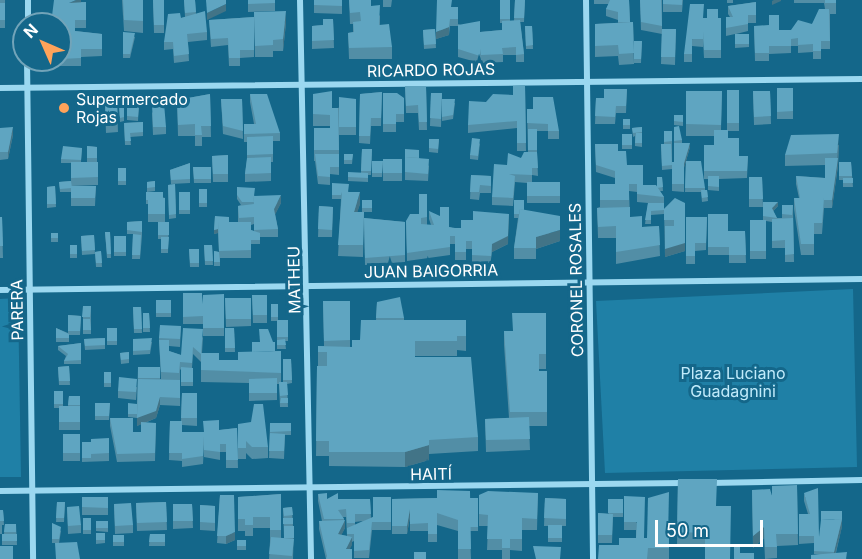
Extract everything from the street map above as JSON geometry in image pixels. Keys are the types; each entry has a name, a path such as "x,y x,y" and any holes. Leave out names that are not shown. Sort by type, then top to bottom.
{"street":[{"name":"MATHEU","path":"300,0 304,85 311,559"},
{"name":"CORONEL ROSALES","path":"586,0 593,559"},
{"name":"PARERA","path":"27,72 33,559"},
{"name":"RICARDO ROJAS","path":"0,88 862,79"},
{"name":"JUAN BAIGORRIA","path":"0,290 862,279"},
{"name":"HAITÍ","path":"0,491 310,489 862,480"}],"green space":[{"name":"Plaza Luciano Guadagnini","path":"853,289 857,467 605,473 596,301"},
{"path":"18,298 21,477 0,477 0,299"}],"building":[{"path":"54,0 76,0 69,3 86,2 86,20 75,20 75,31 102,34 102,49 81,49 81,58 72,58 72,12 52,12"},
{"path":"123,0 143,0 143,21 124,20"},
{"path":"153,0 164,0 164,25 154,25"},
{"path":"184,0 195,0 196,12 185,13"},
{"path":"206,0 226,0 226,4 207,13"},
{"path":"248,0 275,0 275,3 248,4"},
{"path":"314,0 342,0 342,6 314,5"},
{"path":"349,0 371,0 371,6 380,5 379,25 389,24 392,47 349,48 348,33 354,32 353,22 361,21 360,12 350,13"},
{"path":"437,0 452,0 451,7 458,7 458,19 450,19 449,27 436,32"},
{"path":"500,0 510,0 510,19 500,19"},
{"path":"515,0 525,0 524,18 514,18"},
{"path":"610,0 629,0 630,22 618,22 618,12 606,9"},
{"path":"640,0 661,0 662,26 641,22"},
{"path":"663,0 682,0 682,5 663,4"},
{"path":"825,0 836,0 836,3 825,3"},
{"path":"756,2 756,15 748,15 748,24 726,28 726,17 733,17 728,6"},
{"path":"0,3 5,3 5,20 0,20"},
{"path":"690,4 704,4 703,18 721,18 721,50 704,50 703,32 703,39 692,39 692,54 684,54"},
{"path":"707,9 718,9 718,18 707,18"},
{"path":"819,9 829,9 830,41 821,41 821,51 813,51 813,44 798,45 798,38 791,39 791,46 769,46 769,53 755,53 754,26 769,25 769,15 779,15 779,30 791,30 798,20 812,24"},
{"path":"205,11 207,32 187,34 189,54 174,56 173,42 164,42 168,14 180,13 181,18"},
{"path":"286,11 283,39 273,40 273,45 255,46 254,12"},
{"path":"254,17 254,50 240,50 240,58 229,58 228,38 211,39 209,20"},
{"path":"323,19 333,19 334,40 312,41 312,26 323,25"},
{"path":"520,20 524,54 516,55 516,47 502,48 503,54 481,55 480,49 480,56 458,49 458,25 480,21 480,32 502,30 502,21"},
{"path":"633,22 634,53 619,54 618,45 595,46 595,24"},
{"path":"525,26 532,26 533,45 526,46"},
{"path":"435,29 436,44 424,45 423,30"},
{"path":"662,29 676,29 675,57 661,57"},
{"path":"123,32 135,33 130,54 123,54"},
{"path":"735,34 749,34 749,44 735,44"},
{"path":"634,41 642,41 641,59 634,59"},
{"path":"525,85 526,143 517,143 517,121 468,125 469,101 486,102 493,94 513,95 513,86"},
{"path":"405,86 426,86 427,122 419,122 418,105 406,106"},
{"path":"777,88 793,88 793,111 777,112"},
{"path":"604,89 627,89 626,106 616,106 615,117 595,116 596,98 604,98"},
{"path":"727,90 739,90 739,123 727,123"},
{"path":"332,91 332,108 338,108 339,150 314,150 314,128 330,128 330,115 313,114 313,94"},
{"path":"686,91 722,91 721,125 686,124"},
{"path":"753,91 770,91 771,116 754,117"},
{"path":"382,92 381,118 371,118 370,136 359,136 360,94"},
{"path":"383,93 397,93 404,98 404,114 396,114 396,124 383,124"},
{"path":"431,93 442,93 441,119 430,118"},
{"path":"210,94 211,126 201,126 202,135 195,135 195,124 178,125 177,100"},
{"path":"250,94 267,94 280,133 244,134 244,124 256,124"},
{"path":"339,97 356,99 356,127 339,127"},
{"path":"533,97 553,97 559,131 548,131 548,124 527,123 527,109 533,109"},
{"path":"221,99 242,99 243,131 223,126"},
{"path":"442,99 455,99 453,115 442,117"},
{"path":"117,102 118,124 106,125 105,103"},
{"path":"164,103 166,127 153,127 152,104"},
{"path":"124,104 124,117 120,118 119,105"},
{"path":"127,105 139,105 138,117 127,116"},
{"path":"674,115 683,115 683,122 674,121"},
{"path":"623,119 630,119 630,125 623,125"},
{"path":"143,122 143,132 130,133 131,141 125,141 124,123"},
{"path":"679,126 682,140 674,141 674,127"},
{"path":"13,127 8,152 0,152 0,128"},
{"path":"642,127 642,132 633,133 632,128"},
{"path":"528,129 537,129 537,150 528,150"},
{"path":"714,130 728,130 728,138 739,138 739,156 748,156 747,171 704,171 704,145 714,145"},
{"path":"664,131 672,131 672,141 664,142"},
{"path":"636,133 642,133 642,143 635,143"},
{"path":"622,134 632,134 632,145 622,145"},
{"path":"839,134 837,153 785,155 791,135"},
{"path":"273,136 273,154 247,155 247,137"},
{"path":"472,138 480,139 478,156 470,155"},
{"path":"429,139 439,139 438,149 429,148"},
{"path":"674,143 690,143 684,163 674,162"},
{"path":"595,144 618,144 618,151 626,151 627,165 643,165 643,185 656,185 664,197 637,194 637,184 629,184 629,200 600,200 600,184 615,184 615,171 596,165"},
{"path":"661,144 671,144 672,165 662,166"},
{"path":"63,146 82,148 81,160 61,159"},
{"path":"87,146 97,147 97,158 87,158"},
{"path":"362,149 372,149 371,171 361,171"},
{"path":"405,149 419,150 419,158 405,157"},
{"path":"524,152 537,152 538,168 532,168 532,175 509,174 515,176 513,198 492,197 494,164 507,165 508,153 521,158"},
{"path":"315,154 339,154 339,167 330,167 330,177 318,176"},
{"path":"344,154 353,154 352,160 344,160"},
{"path":"228,155 228,174 213,174 212,156"},
{"path":"271,157 271,173 245,174 247,158"},
{"path":"405,157 429,159 428,174 405,172"},
{"path":"825,158 838,158 832,200 800,198 796,176 825,178"},
{"path":"383,159 402,159 402,173 383,173"},
{"path":"372,161 383,161 382,173 372,173"},
{"path":"686,161 701,161 705,188 685,188"},
{"path":"71,162 98,162 98,177 71,178"},
{"path":"672,162 684,162 684,184 672,184"},
{"path":"839,162 851,162 852,176 839,176"},
{"path":"190,163 190,179 171,180 170,170"},
{"path":"193,167 211,167 211,179 194,179"},
{"path":"118,168 126,168 126,181 118,181"},
{"path":"348,172 368,173 368,178 348,177"},
{"path":"471,175 491,176 491,186 480,185 479,192 470,192"},
{"path":"708,176 719,176 719,187 708,186"},
{"path":"657,177 662,177 663,187 657,188"},
{"path":"749,177 762,177 763,199 749,199"},
{"path":"843,178 853,178 853,183 843,183"},
{"path":"71,181 72,188 60,189 59,182"},
{"path":"155,181 155,187 147,188 147,182"},
{"path":"527,182 560,182 560,196 527,196"},
{"path":"332,183 349,184 348,192 332,195"},
{"path":"175,184 176,214 169,215 168,185"},
{"path":"55,186 56,204 47,204 47,187"},
{"path":"71,186 96,186 95,198 71,198"},
{"path":"237,187 255,188 254,202 242,202 237,195"},
{"path":"199,189 207,189 207,203 199,203"},
{"path":"701,190 707,190 708,197 702,198"},
{"path":"146,192 163,192 163,198 146,200"},
{"path":"179,192 190,192 190,210 179,210"},
{"path":"342,192 360,192 354,212 364,212 363,245 338,245"},
{"path":"419,194 427,194 427,217 421,218 421,224 434,225 429,211 440,216 440,207 449,207 449,227 455,228 461,228 461,220 473,220 473,211 509,214 508,236 492,244 491,256 472,255 472,241 466,241 466,252 455,252 455,236 450,236 450,247 407,253 406,221 410,214 419,214"},
{"path":"281,195 274,209 278,229 254,230 254,217 239,218 238,206 254,204 253,196"},
{"path":"148,198 165,198 165,214 148,214"},
{"path":"675,198 685,203 685,243 665,249 665,226 674,226 674,220 664,220 664,209"},
{"path":"794,198 824,198 822,223 814,223 814,244 801,244"},
{"path":"362,200 372,200 372,208 362,208"},
{"path":"514,200 524,200 524,210 520,209 519,214 514,214"},
{"path":"763,202 778,202 772,208 777,218 763,216"},
{"path":"648,203 664,203 664,210 651,211 651,220 645,220"},
{"path":"782,205 793,205 792,215 782,214"},
{"path":"319,206 333,207 332,230 318,229"},
{"path":"630,207 630,217 642,216 642,227 659,226 660,245 616,252 616,226 598,227 597,208"},
{"path":"520,209 560,216 560,230 536,237 536,248 514,248"},
{"path":"708,214 728,214 728,231 745,231 746,255 729,255 729,247 708,247"},
{"path":"215,216 229,217 229,222 218,222 218,229 214,230"},
{"path":"0,217 2,217 3,246 0,246"},
{"path":"686,217 707,217 706,243 695,243 695,256 686,256"},
{"path":"364,218 405,222 405,255 365,258"},
{"path":"793,218 794,254 785,255 785,240 772,241 772,219"},
{"path":"750,220 766,220 766,251 750,251"},
{"path":"142,221 142,232 127,230 127,222"},
{"path":"158,222 169,222 169,235 158,235"},
{"path":"218,222 251,222 251,250 219,251"},
{"path":"251,230 260,233 260,240 251,240"},
{"path":"105,232 110,232 111,254 107,254"},
{"path":"51,233 58,233 58,238 51,238"},
{"path":"133,234 141,235 140,255 132,255"},
{"path":"94,235 95,250 82,251 81,236"},
{"path":"114,236 126,236 126,252 114,252"},
{"path":"161,237 169,237 168,249 161,249"},
{"path":"70,245 77,245 77,254 70,254"},
{"path":"204,245 212,245 213,261 205,261"},
{"path":"189,249 199,249 199,263 190,263"},
{"path":"101,251 102,263 96,263 95,252"},
{"path":"214,251 219,252 220,262 214,262"},
{"path":"183,293 202,293 202,304 203,295 224,294 224,328 203,328 203,316 183,317"},
{"path":"252,295 267,295 267,315 253,315"},
{"path":"400,297 404,318 376,318 377,302"},
{"path":"225,298 251,298 251,319 226,319"},
{"path":"156,300 171,300 171,313 156,313"},
{"path":"323,301 350,301 350,340 324,341"},
{"path":"271,304 278,304 278,317 271,317"},
{"path":"83,306 91,306 90,317 82,317"},
{"path":"133,307 141,307 142,329 134,329"},
{"path":"143,313 149,313 150,328 143,328"},
{"path":"512,313 546,313 546,354 539,354 539,371 547,371 547,412 510,412 504,331 513,331"},
{"path":"68,315 81,316 80,331 68,331"},
{"path":"83,319 90,319 91,330 83,330"},
{"path":"277,320 288,320 288,337 277,337"},
{"path":"361,320 466,320 466,336 457,336 457,341 415,341 415,357 471,357 478,437 429,440 429,445 405,452 329,452 329,441 316,441 317,366 327,366 327,352 318,352 318,346 352,347 352,340 360,340"},
{"path":"160,325 181,326 180,339 159,338"},
{"path":"56,328 69,334 69,338 56,338"},
{"path":"107,328 117,328 117,341 107,341"},
{"path":"183,328 203,329 201,354 193,347 192,363 180,362 179,373 161,372 159,340 169,340 169,351 181,355"},
{"path":"225,328 234,328 235,348 225,348"},
{"path":"259,329 268,329 273,342 260,342"},
{"path":"105,338 105,345 85,346 84,339"},
{"path":"152,338 150,350 133,351 133,339"},
{"path":"285,339 286,345 277,345 277,340"},
{"path":"252,342 275,342 275,351 252,352"},
{"path":"81,343 81,360 64,361 68,354 58,346"},
{"path":"281,351 281,373 201,370 201,353 219,353 219,360 238,360 238,352"},
{"path":"129,352 129,359 121,360 120,353"},
{"path":"283,359 291,359 292,380 283,380"},
{"path":"69,366 70,381 59,381 58,367"},
{"path":"138,367 160,367 160,378 138,378"},
{"path":"181,367 193,368 193,382 181,382"},
{"path":"104,372 111,372 111,383 104,383"},
{"path":"119,377 137,379 136,392 118,391"},
{"path":"277,378 277,393 249,393 249,379"},
{"path":"138,379 180,380 180,398 160,397 156,411 137,418"},
{"path":"279,382 287,382 288,395 280,396"},
{"path":"54,391 63,391 63,404 54,404"},
{"path":"182,393 197,393 197,418 181,418"},
{"path":"69,396 80,396 80,405 68,405"},
{"path":"281,398 288,398 288,403 280,403"},
{"path":"95,403 110,403 109,416 95,416"},
{"path":"128,403 137,404 137,414 128,414"},
{"path":"254,404 263,404 268,447 252,447 246,441 246,448 238,448 238,424 251,422"},
{"path":"59,406 80,406 80,422 59,422"},
{"path":"529,417 530,439 486,440 485,419"},
{"path":"110,418 133,418 133,432 141,432 141,422 156,423 155,453 117,454"},
{"path":"219,420 219,430 237,428 238,460 226,460 226,444 220,444 220,452 204,450 204,436 203,456 182,459 182,453 169,453 170,421 182,421 182,432 204,432 203,421"},
{"path":"270,423 291,423 291,431 270,432"},
{"path":"270,433 285,434 284,451 269,451"},
{"path":"63,434 80,434 80,453 63,453"},
{"path":"109,438 109,453 91,454 91,439"},
{"path":"82,442 91,442 91,458 82,458"},
{"path":"678,479 717,479 716,506 731,506 730,559 705,559 705,533 677,532"},
{"path":"797,485 798,534 776,534 777,547 765,547 764,527 753,536 752,490 770,489 772,496 772,486"},
{"path":"818,488 819,537 821,520 842,519 834,552 814,551 814,536 799,536 799,514 810,514 804,493"},
{"path":"437,490 470,491 471,549 458,549 458,520 437,513"},
{"path":"488,491 538,493 537,519 522,518 522,539 510,539 510,548 502,548 502,539 487,539 488,515 479,514 479,495"},
{"path":"669,492 668,538 647,538 648,498"},
{"path":"327,493 327,499 338,493 338,499 370,499 371,514 355,514 355,523 347,523 346,509 338,510 344,519 324,519 318,494"},
{"path":"281,494 281,530 270,530 270,517 253,517 253,525 245,525 245,519 238,519 238,497"},
{"path":"220,495 234,495 235,532 226,536 217,536"},
{"path":"624,496 645,497 644,538 636,538 637,522 624,522"},
{"path":"82,497 108,497 108,508 82,507"},
{"path":"373,497 391,497 391,522 372,522 369,550 354,551 354,534 347,534 347,528 373,517"},
{"path":"437,498 437,534 428,534 428,523 410,524 410,509 407,526 392,526 392,499"},
{"path":"470,498 478,498 478,527 470,527"},
{"path":"545,498 566,499 566,519 544,518"},
{"path":"608,499 623,499 623,513 608,513"},
{"path":"57,502 65,502 64,518 56,518"},
{"path":"166,502 167,522 137,523 136,503"},
{"path":"131,503 133,525 115,526 114,504"},
{"path":"173,504 192,504 193,521 173,521"},
{"path":"200,505 215,506 215,523 200,522"},
{"path":"79,506 81,525 68,526 67,507"},
{"path":"292,507 293,515 284,516 283,508"},
{"path":"0,510 3,510 4,521 0,521"},
{"path":"821,511 842,511 842,519 821,520"},
{"path":"598,513 613,514 612,535 598,535"},
{"path":"83,518 91,518 91,530 83,530"},
{"path":"283,518 293,518 293,524 283,524"},
{"path":"345,520 338,534 352,537 346,549 352,549 352,559 326,559 319,521"},
{"path":"96,521 108,521 108,528 96,528"},
{"path":"52,523 61,527 59,539 52,539"},
{"path":"5,524 16,524 16,532 4,532"},
{"path":"548,525 562,525 562,538 548,538"},
{"path":"284,526 294,526 294,538 284,538"},
{"path":"96,533 105,533 105,540 96,540"},
{"path":"2,534 17,534 17,541 2,541"},
{"path":"150,534 165,534 165,542 149,542"},
{"path":"113,535 124,535 124,542 113,542"},
{"path":"271,537 294,539 292,556 269,554"},
{"path":"619,538 669,538 669,548 648,548 647,559 598,559 599,545 619,545"},
{"path":"237,540 246,540 246,546 237,546"},
{"path":"77,542 80,559 56,559 55,543"},
{"path":"740,545 740,553 754,553 754,559 734,559 734,546"},
{"path":"0,546 13,546 13,559 0,559"},
{"path":"533,546 561,547 560,559 536,559"},
{"path":"414,552 426,552 426,559 414,559"},
{"path":"847,552 846,559 811,559 811,555"}],"place":[{"name":"Supermercado Rojas","path":"64,108"}]}
